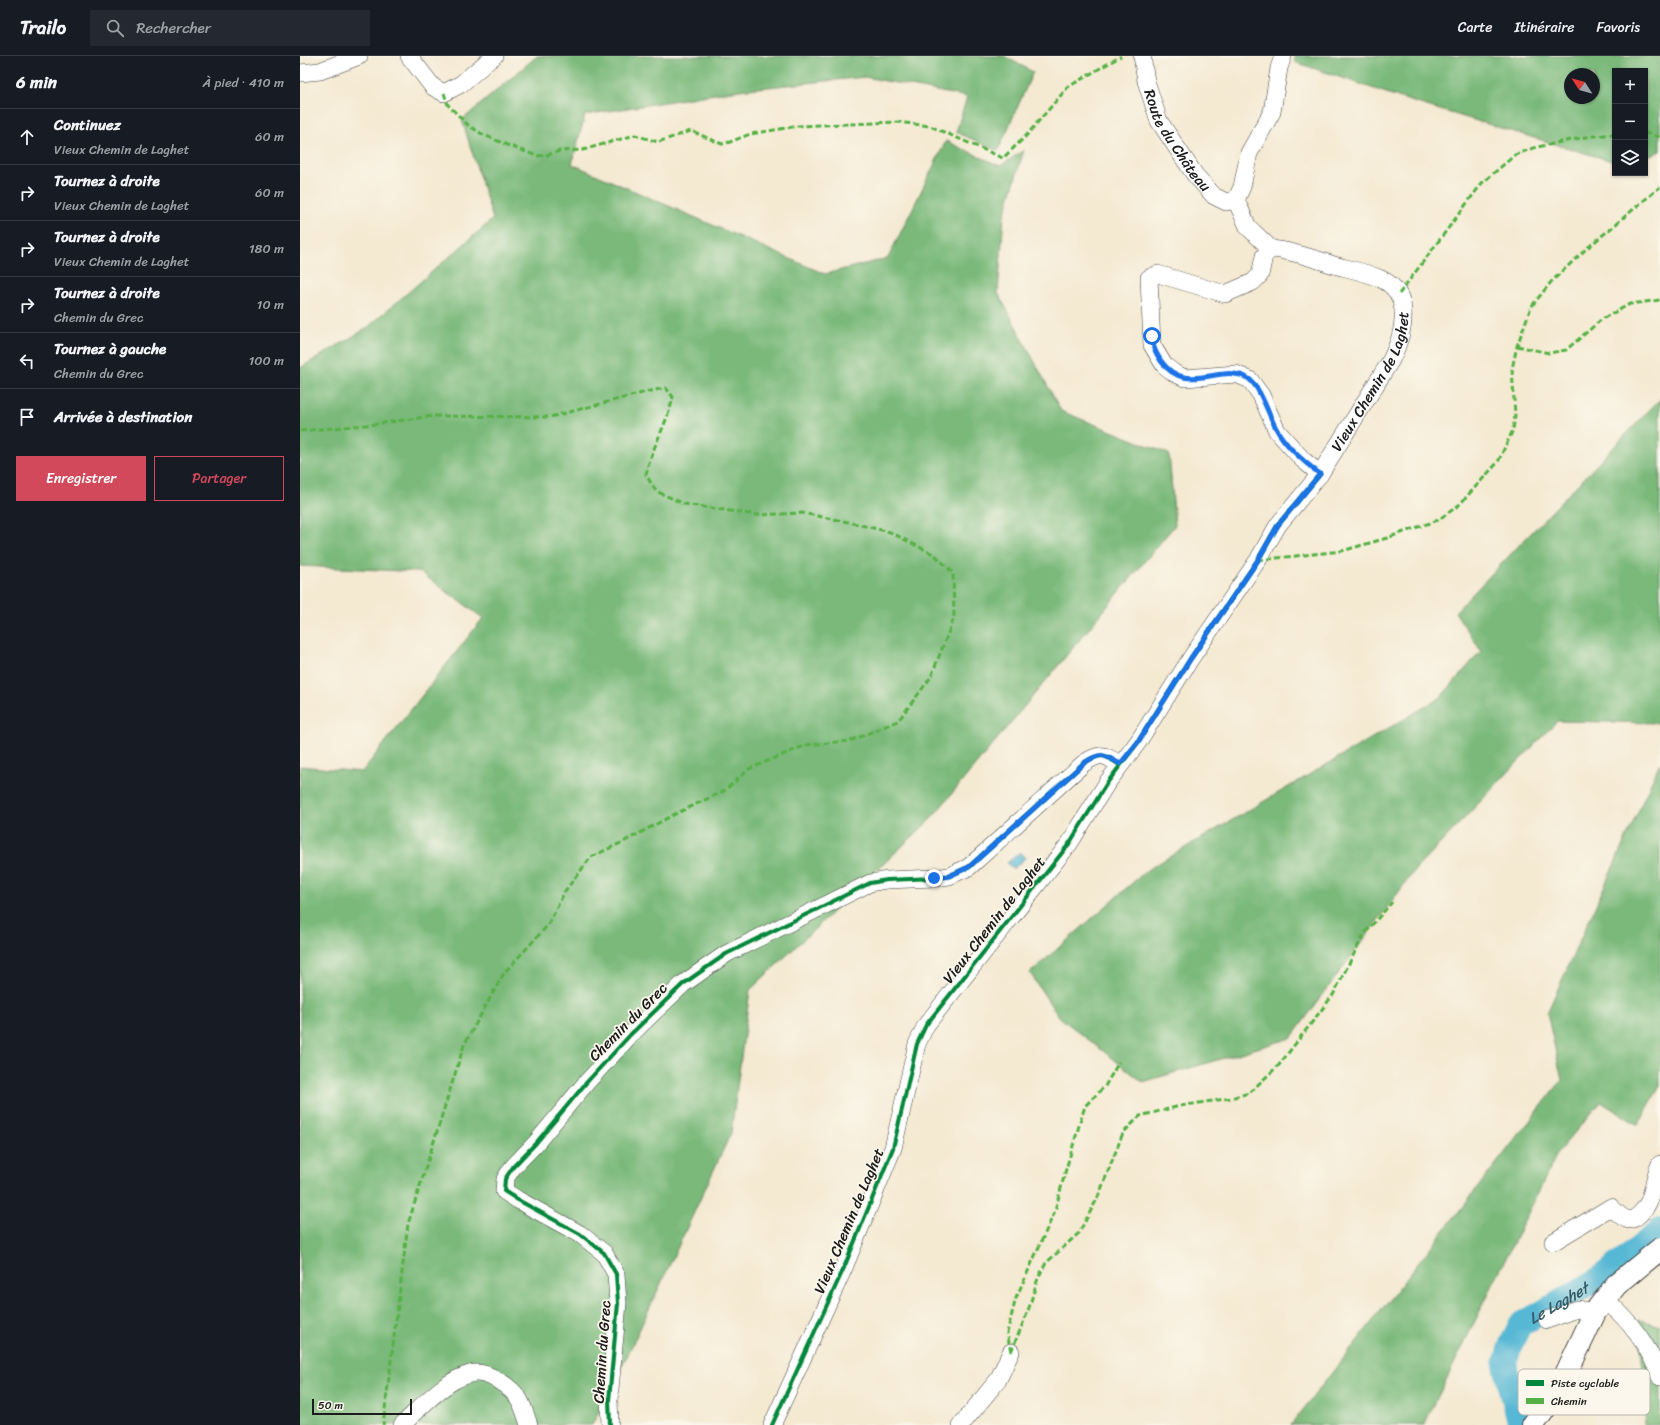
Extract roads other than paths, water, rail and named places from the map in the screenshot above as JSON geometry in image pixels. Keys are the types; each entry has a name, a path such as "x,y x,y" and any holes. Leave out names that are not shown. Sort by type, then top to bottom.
{"main road":[{"path":"1569,1369 1599,1306 1616,1285 1660,1249"}],"street":[{"path":"300,73 320,71 359,56"},
{"path":"409,56 433,87 444,92 461,84 494,56"},
{"name":"Route du Château","path":"1142,56 1146,81 1159,121 1194,175 1214,196 1226,202 1236,200"},
{"path":"1283,56 1279,68 1272,112 1249,153 1242,186 1236,200 1248,227 1271,249 1264,256 1260,275 1253,282 1226,294 1158,274 1149,278 1152,344 1164,365 1174,373 1185,378 1236,374 1250,380 1261,395 1277,431 1303,460 1320,474"},
{"name":"Vieux Chemin de Laghet","path":"772,1425 843,1270 893,1148 917,1044 926,1025 1069,844 1107,783 1138,742 1191,658 1258,560 1278,525 1320,474 1391,360 1401,337 1403,329 1403,311 1399,294 1390,285 1380,279 1318,260 1271,249"},
{"name":"Chemin du Grec","path":"610,1425 610,1400 618,1304 616,1274 604,1253 580,1234 504,1191 505,1179 513,1167 536,1143 586,1082 631,1034 683,984 726,954 870,884 887,880 949,876 969,867 1084,763 1095,756 1105,755 1120,764"},
{"path":"1553,1242 1611,1207 1625,1219 1631,1220 1637,1217 1649,1202 1655,1174 1660,1164"},
{"path":"1547,1320 1576,1309 1613,1306 1644,1342 1660,1378"},
{"path":"962,1425 998,1380 1012,1352"},
{"path":"402,1425 450,1383 471,1373 489,1375 508,1386 522,1402 529,1425"}],"water":[{"path":"1020,852 1025,858 1013,869 1007,863"}],"waterway":[{"name":"Le Laghet","path":"1520,1425 1505,1365 1510,1346 1520,1325 1594,1282 1660,1230"}]}
